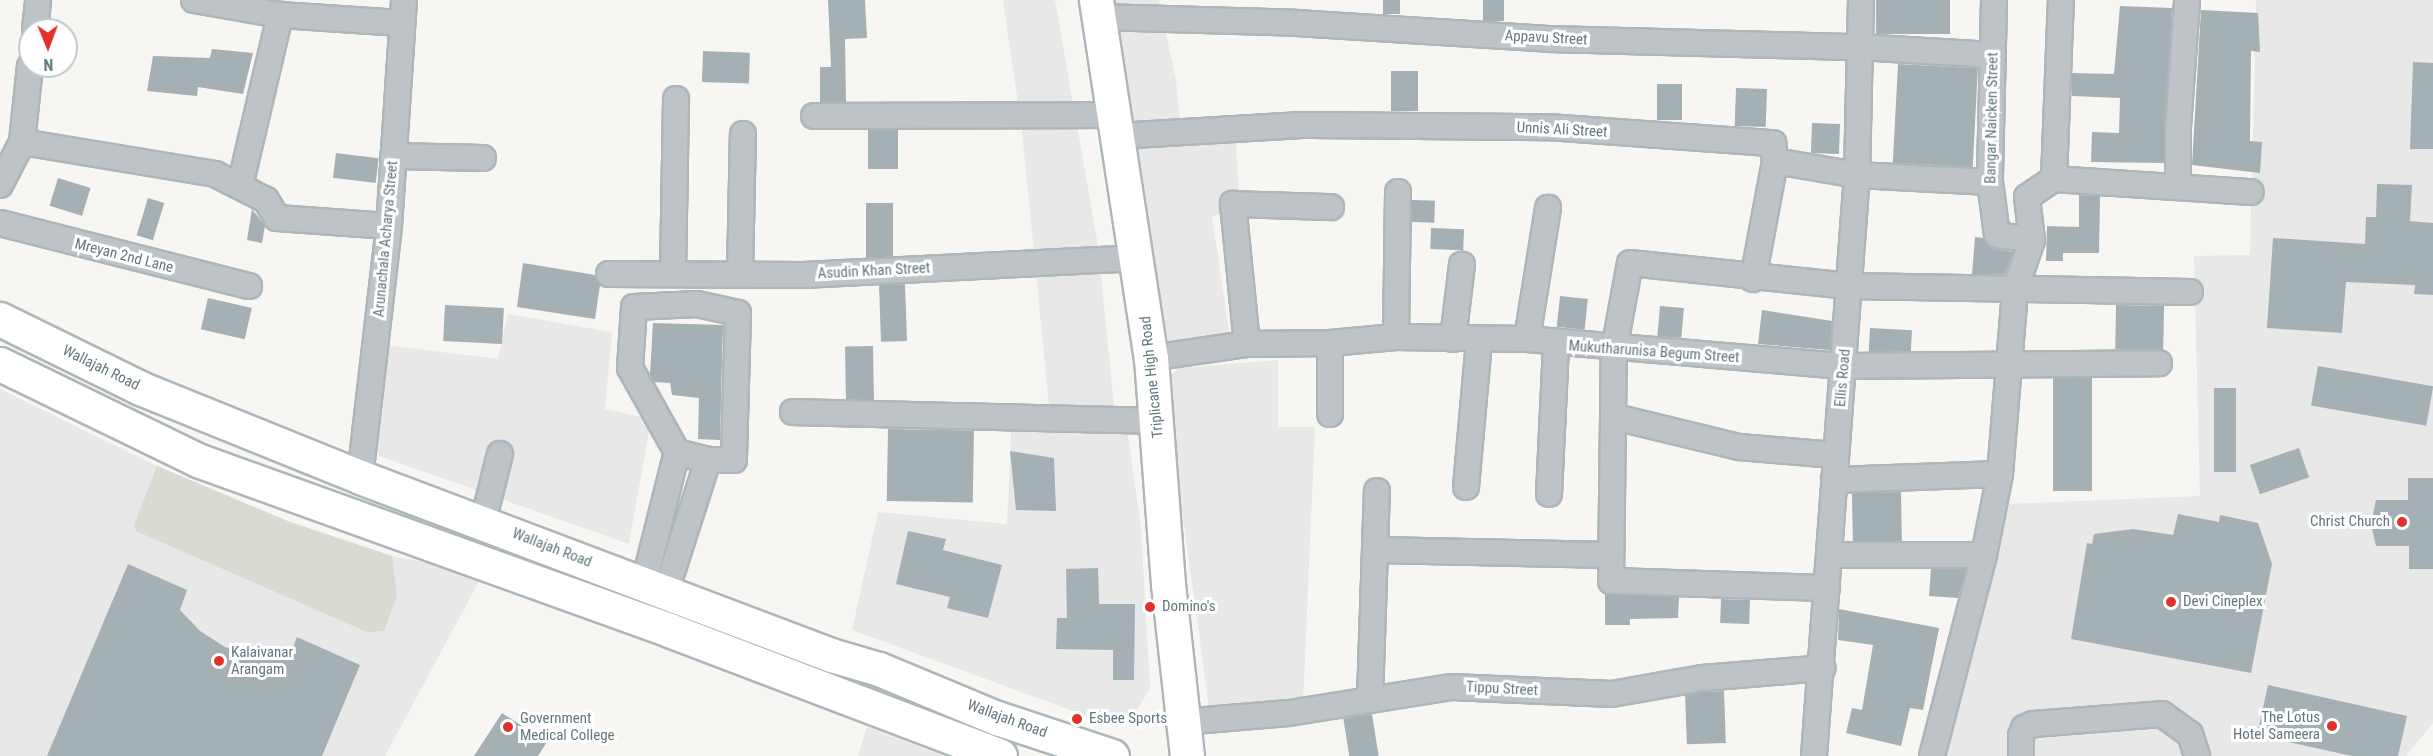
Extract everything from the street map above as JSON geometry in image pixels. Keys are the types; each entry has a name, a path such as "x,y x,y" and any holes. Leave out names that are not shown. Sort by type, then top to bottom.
{"main road":[{"name":"Triplicane High Road","path":"1097,9 1139,258 1151,358 1182,722 1187,756"},
{"name":"Wallajah Road","path":"0,319 140,388 360,477 655,587 831,656 888,673 997,718 1112,756"},
{"path":"0,364 200,461 669,630 1000,756"}],"street":[{"path":"36,18 38,0"},
{"path":"194,0 280,15 402,12"},
{"name":"Ellis Road","path":"1814,756 1823,668 1835,455 1845,366 1857,175 1861,0"},
{"name":"Bangar Naicken Street","path":"1994,0 1989,182 1997,235 2032,240"},
{"path":"2054,179 2061,0"},
{"path":"2178,185 2178,127 2187,0"},
{"name":"Appavu Street","path":"1097,9 1548,39 1859,46 1993,56"},
{"name":"Arunachala Acharya Street","path":"360,477 389,226 402,12"},
{"path":"240,186 280,15"},
{"path":"0,185 22,142 29,78"},
{"path":"673,273 676,99"},
{"path":"814,116 1116,125"},
{"name":"Unnis Ali Street","path":"1116,125 1548,127 1773,143 1775,161"},
{"path":"740,274 743,134"},
{"path":"22,142 215,174 266,200 277,218 389,226"},
{"path":"393,156 483,158"},
{"path":"1753,279 1775,161 1857,175 1989,182"},
{"path":"1932,756 1984,555 2000,474 2007,364 2015,290 2032,240 2027,197 2054,179 2178,185 2251,192"},
{"path":"1396,337 1398,192"},
{"path":"1247,344 1233,204 1331,207"},
{"path":"1527,339 1548,208"},
{"name":"Mreyan 2nd Lane","path":"0,223 249,286"},
{"name":"Asudin Khan Street","path":"609,274 804,275 1139,258"},
{"path":"1827,588 1611,581 1615,417 1614,350 1630,263 1753,279 1849,286 2190,292"},
{"path":"1453,339 1462,265"},
{"path":"655,587 677,452 630,368 634,307 697,304 738,313 734,460 708,460 677,452"},
{"name":"Mukutharunisa Begum Street","path":"1151,358 1247,344 1330,343 1396,337 1527,339 1614,350 1845,366 2159,363"},
{"path":"1466,487 1479,340"},
{"path":"1330,343 1330,414"},
{"path":"1549,494 1556,344"},
{"path":"793,412 1157,421"},
{"path":"1615,417 1739,447 1835,455"},
{"path":"483,522 500,454"},
{"path":"655,587 708,460"},
{"path":"1834,480 2000,474"},
{"path":"1370,699 1378,550 1377,491"},
{"path":"1378,550 1611,555"},
{"path":"1829,555 1984,555"},
{"name":"Tippu Street","path":"1182,722 1289,713 1452,687 1612,694 1702,678 1823,668"},
{"path":"2021,756 2021,736 2025,728 2033,724 2162,714 2190,734 2197,756"}],"shaded area":[{"path":"1003,0 1055,0 1098,246 1115,416 1050,416 1022,131"},
{"path":"1110,0 1159,0 1176,80 1182,145 1236,143 1240,210 1212,216 1231,345 1170,352"},
{"path":"2256,0 2433,0 2433,723 2406,756 1945,756 2008,504 2200,496 2194,256 2250,255"},
{"path":"508,314 612,332 605,409 651,419 629,544 379,456 372,435 376,344 498,359"},
{"path":"1278,360 1278,427 1315,427 1303,703 1209,707 1164,380 1179,368"},
{"path":"0,389 157,466 290,522 392,556 483,574 385,756 0,756"},
{"path":"1012,416 1126,420 1141,528 1150,688 1135,713 1103,722 852,630 878,512 1007,524"},
{"path":"157,466 290,522 392,556 397,596 384,631 367,632 136,531 134,525"},
{"path":"867,727 944,756 858,756"}],"building":[{"path":"828,0 865,0 867,38 845,39 846,102 820,102 820,67 831,67"},
{"path":"1383,0 1400,0 1400,14 1383,14"},
{"path":"1483,0 1504,0 1504,21 1483,21"},
{"path":"1876,0 1950,0 1950,34 1876,34"},
{"path":"2120,6 2172,8 2164,163 2091,162 2092,132 2119,133 2120,98 2072,96 2072,73 2114,74"},
{"path":"2201,10 2258,13 2260,52 2251,51 2250,141 2262,142 2260,173 2192,165"},
{"path":"212,49 253,53 243,94 198,87 197,96 147,91 153,56 210,58"},
{"path":"703,51 750,53 749,84 702,82"},
{"path":"2413,62 2433,63 2433,149 2410,149"},
{"path":"1898,64 1978,68 1973,167 1893,163"},
{"path":"1391,71 1418,71 1418,111 1391,111"},
{"path":"1657,84 1682,84 1682,120 1657,120"},
{"path":"1736,88 1767,89 1766,127 1735,126"},
{"path":"1812,123 1840,124 1839,154 1811,153"},
{"path":"868,130 898,130 898,169 868,169"},
{"path":"336,153 379,158 376,183 333,178"},
{"path":"58,178 91,188 82,216 50,206"},
{"path":"2377,184 2412,185 2410,221 2433,223 2433,295 2414,294 2415,285 2346,282 2342,333 2267,328 2273,238 2365,244 2366,217 2376,217"},
{"path":"2079,195 2100,196 2099,253 2063,253 2063,261 2046,261 2047,226 2079,227"},
{"path":"148,198 164,203 153,240 137,235"},
{"path":"1412,200 1435,201 1434,223 1411,222"},
{"path":"866,203 893,203 893,258 866,258"},
{"path":"252,209 265,226 262,243 247,240"},
{"path":"1431,228 1464,229 1463,250 1430,249"},
{"path":"1975,237 1983,238 1994,249 2013,252 2005,274 1972,274"},
{"path":"523,263 595,275 600,285 595,319 517,307"},
{"path":"905,284 907,341 881,342 879,285"},
{"path":"1560,296 1588,299 1585,330 1557,327"},
{"path":"208,298 252,308 245,339 201,329"},
{"path":"445,305 504,308 502,344 443,341"},
{"path":"2116,305 2164,306 2163,350 2115,349"},
{"path":"1660,306 1684,308 1681,338 1657,336"},
{"path":"1762,310 1832,321 1830,350 1758,344"},
{"path":"653,323 723,325 720,440 698,439 699,398 672,395 670,383 654,382 650,374"},
{"path":"1870,328 1912,330 1911,354 1869,352"},
{"path":"845,346 873,346 874,400 846,400"},
{"path":"2318,366 2433,386 2426,426 2311,405"},
{"path":"2053,378 2092,378 2092,491 2053,491"},
{"path":"2214,388 2236,388 2236,472 2214,472"},
{"path":"888,429 974,431 973,502 887,501"},
{"path":"2299,448 2309,477 2260,494 2250,465"},
{"path":"1010,451 1054,458 1056,511 1016,510"},
{"name":"Christ Church","path":"2408,478 2433,478 2433,569 2409,569 2409,546 2376,546 2371,524 2376,500 2408,500"},
{"path":"1901,492 1902,541 1853,542 1852,493"},
{"name":"Devi Cineplex","path":"2178,514 2219,522 2220,515 2258,523 2272,564 2251,673 2071,639 2087,543 2092,544 2094,534 2133,529 2173,535"},
{"path":"908,531 946,539 943,550 1002,565 988,618 947,608 950,597 896,584"},
{"name":"Kalaivanar Arangam","path":"128,564 187,590 180,610 200,631 225,647 256,656 290,655 297,637 360,665 322,756 47,756"},
{"path":"1098,568 1099,604 1135,604 1134,680 1113,680 1113,650 1056,649 1057,618 1067,618 1066,569"},
{"path":"1931,569 1966,569 1958,598 1929,596"},
{"path":"1605,594 1679,597 1678,618 1630,619 1630,625 1605,625"},
{"path":"1721,599 1750,600 1749,624 1720,623"},
{"path":"1839,609 1939,628 1923,710 1910,708 1901,746 1846,733 1852,708 1862,710 1873,645 1838,640"},
{"name":"The Lotus Hotel Sameera","path":"2268,685 2407,716 2398,756 2352,756 2257,735"},
{"path":"1724,691 1726,743 1687,744 1685,692"},
{"name":"Government Medical College","path":"502,713 547,742 538,756 474,756"},
{"path":"1372,714 1379,756 1349,756 1343,719"}],"place":[{"name":"Christ Church","path":"2402,522"},
{"name":"Devi Cineplex","path":"2171,602"},
{"name":"Domino's","path":"1150,607"},
{"name":"Kalaivanar Arangam","path":"219,661"},
{"name":"Esbee Sports","path":"1077,719"},
{"name":"The Lotus Hotel Sameera","path":"2332,726"},
{"name":"Government Medical College","path":"508,727"}]}
